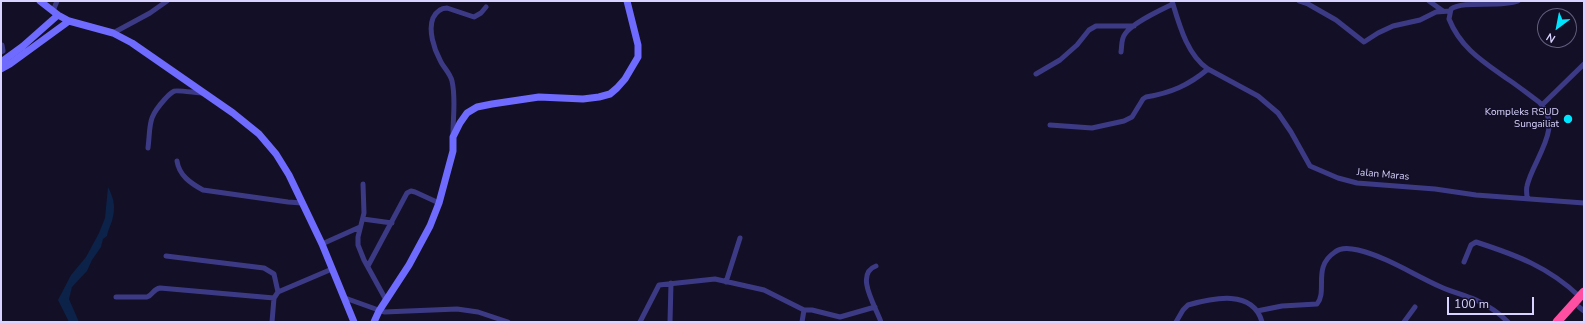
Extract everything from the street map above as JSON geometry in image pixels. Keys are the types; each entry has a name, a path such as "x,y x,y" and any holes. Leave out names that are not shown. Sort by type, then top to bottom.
{"highway":[{"path":"1557,322 1582,302"},
{"path":"1564,322 1582,302"}],"main road":[{"path":"40,1 55,13 69,21 113,33 153,56 203,93 246,122 266,142 276,154 289,175 322,244 354,322"},
{"path":"374,322 379,311 409,265 430,226 439,203 452,151 453,137 467,113 477,108 539,97 583,99 610,94 617,88 636,61 639,51 627,1"},
{"path":"1,62 23,46 55,13"},
{"path":"1,69 69,21"}],"street":[{"path":"55,13 57,1"},
{"path":"113,33 150,13 167,1"},
{"path":"1299,1 1308,4 1336,20 1364,42 1393,26 1420,20 1436,12 1450,11"},
{"path":"1429,1 1443,11"},
{"path":"1518,1 1454,7 1450,11 1449,19 1460,39 1470,52 1542,105 1547,116 1550,126 1547,138 1529,182 1527,198"},
{"path":"1122,52 1124,35 1134,26 1172,3"},
{"name":"Jalan Maras","path":"1172,3 1189,50 1200,64 1258,96 1278,113 1291,132 1307,164 1314,169 1357,183 1435,189 1504,198 1527,198 1584,203"},
{"path":"453,137 452,80 436,50 431,32 432,21 437,12 443,8 474,17 482,14 486,7"},
{"path":"1036,74 1060,60 1077,45 1090,30 1096,26 1134,26"},
{"path":"1,52 2,45"},
{"path":"1542,105 1584,64"},
{"path":"1050,125 1092,128 1124,122 1132,117 1143,99 1146,97 1180,88 1195,80 1208,69"},
{"path":"148,148 151,117 156,109 172,93 177,90 188,93 203,93"},
{"path":"176,161 181,174 203,190 302,203"},
{"path":"363,184 363,219 360,227 358,245 360,253 386,300"},
{"path":"368,266 405,196 409,192 415,192 439,203"},
{"path":"363,219 392,223"},
{"path":"322,244 360,227"},
{"path":"726,282 740,238"},
{"path":"1464,262 1471,246 1476,242 1531,262 1559,279 1582,302"},
{"path":"1257,311 1282,306 1317,304 1320,298 1323,266 1334,252 1339,249 1348,248 1382,258 1442,288 1476,300 1493,310 1508,322"},
{"path":"166,256 264,268 274,274 278,292"},
{"path":"876,266 870,268 866,282 881,322"},
{"path":"272,322 274,298 278,292 332,269"},
{"path":"640,322 657,287 660,284 710,279 764,290 804,310 812,310 840,317 875,307"},
{"path":"670,283 670,322"},
{"path":"116,297 147,297 155,289 160,288 274,298"},
{"path":"1176,322 1183,310 1188,305 1228,297 1241,299 1250,304 1257,311 1262,322"},
{"path":"345,298 379,311 391,313 433,309 457,309 478,312 508,322"},
{"path":"1404,322 1416,307"},
{"path":"802,322 804,310"}],"water":[{"path":"108,187 114,203 112,221 107,236 103,239 101,247 92,260 87,271 72,287 69,299 79,322 69,322 58,300 71,275 86,257 99,233 105,218"}],"place":[{"name":"Kompleks RSUD Sungailiat","path":"1568,119"}]}
